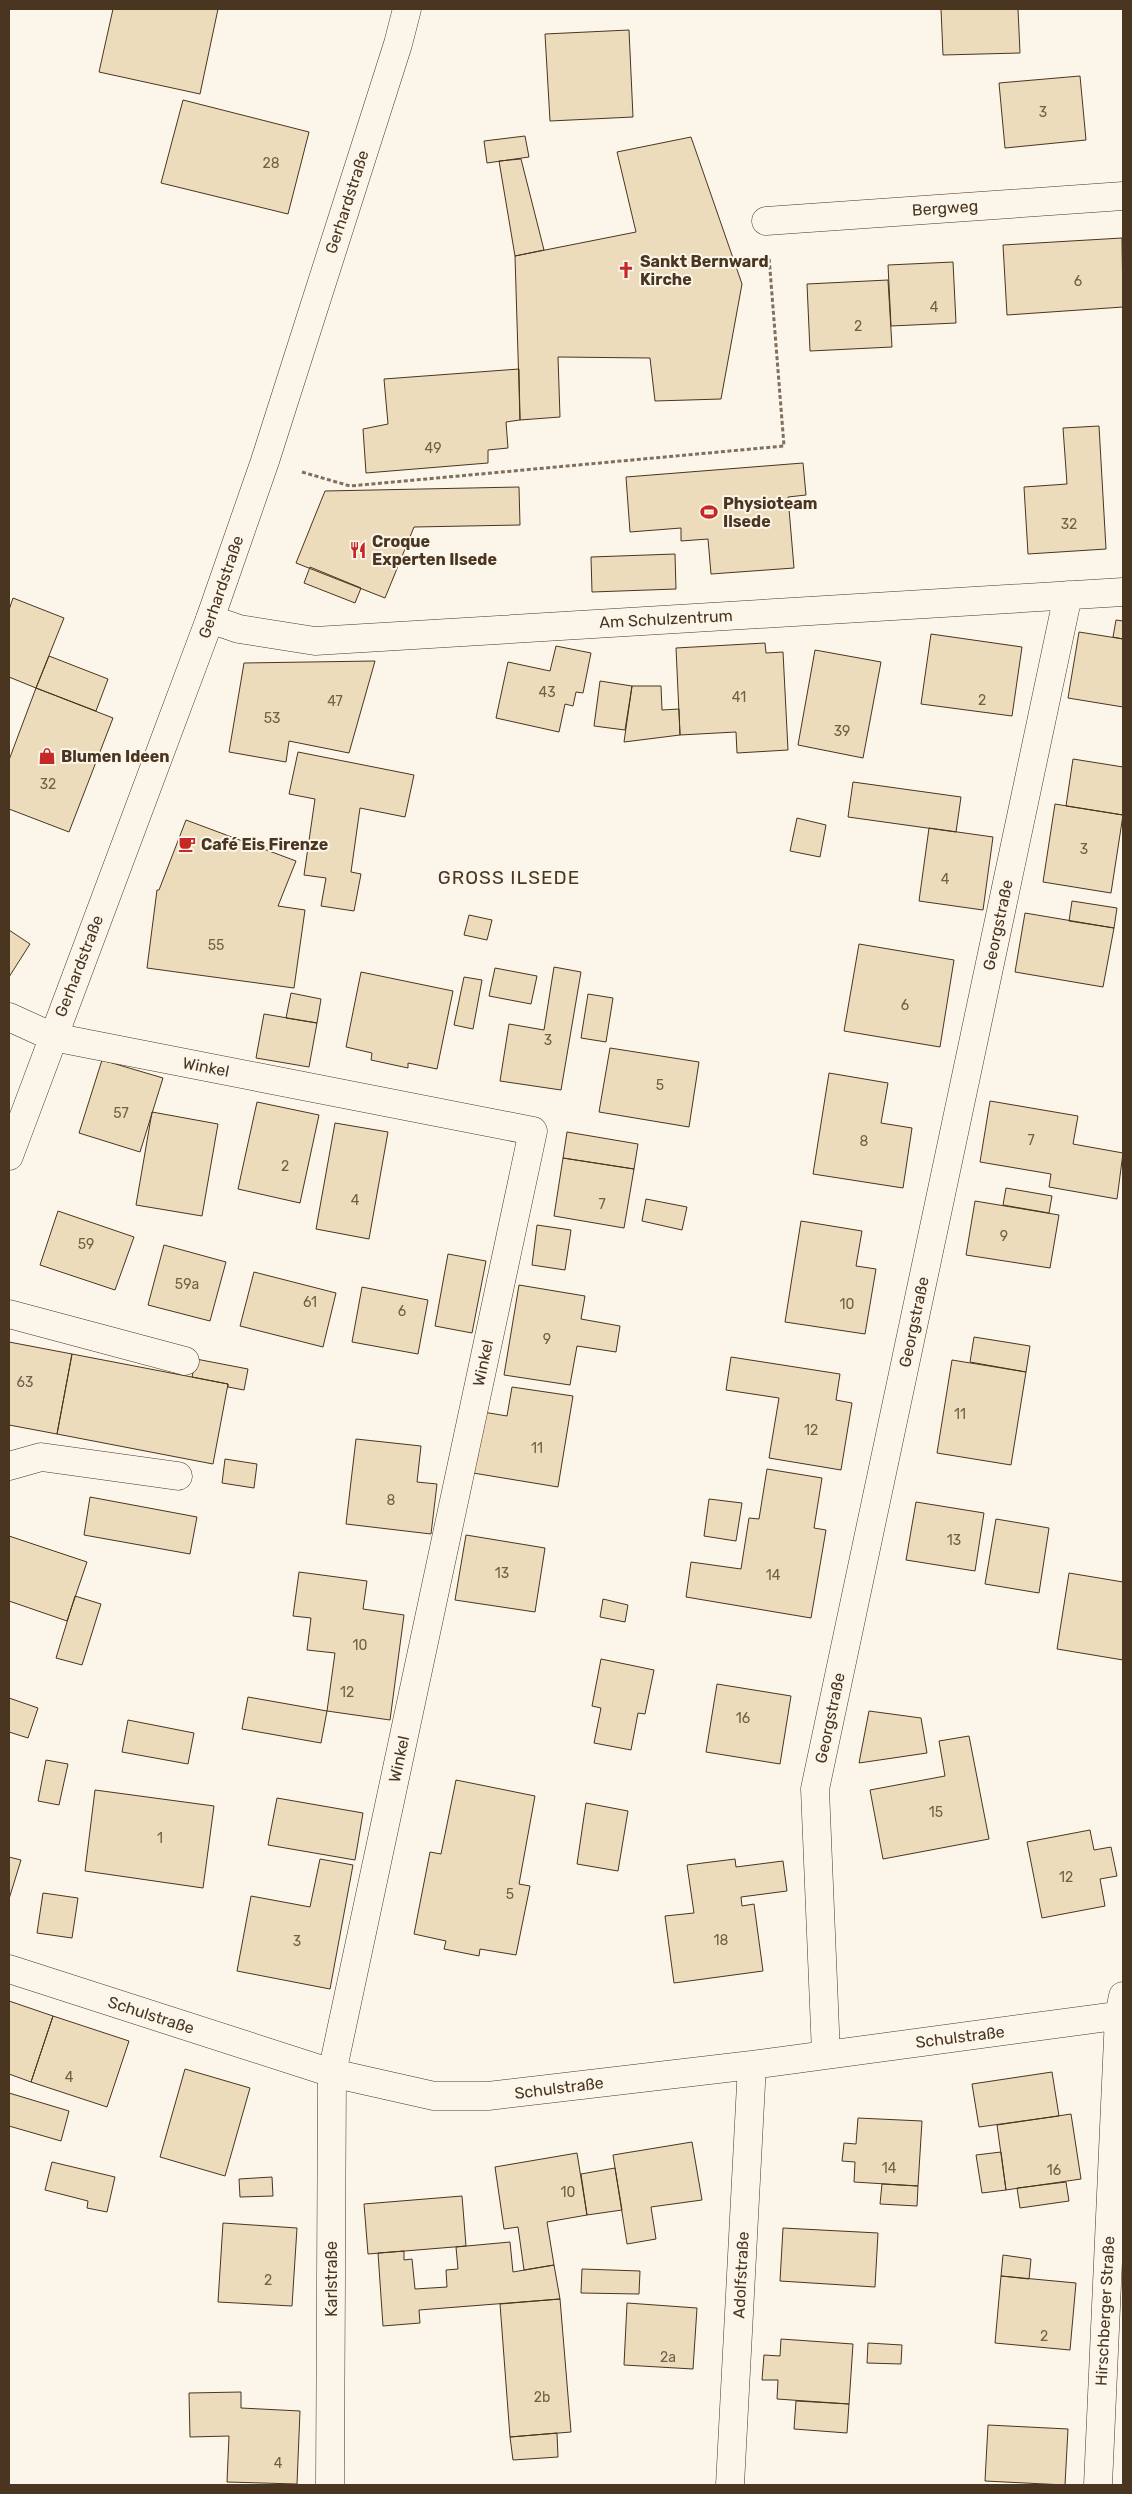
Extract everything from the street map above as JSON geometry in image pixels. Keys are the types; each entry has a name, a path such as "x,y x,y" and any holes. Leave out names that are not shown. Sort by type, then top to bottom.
{"street":[{"name":"Gerhardstraße","path":"9,1156 210,619 265,461 398,44 407,9"},
{"name":"Bergweg","path":"766,221 1123,196"},
{"name":"Am Schulzentrum","path":"210,619 239,629 315,641 1123,592"},
{"name":"Georgstraße","path":"826,2054 815,1789 1068,595"},
{"path":"9,1017 53,1037"},
{"name":"Winkel","path":"53,1037 533,1131 332,2072"},
{"path":"9,1314 185,1361"},
{"path":"9,1466 41,1457 178,1476"},
{"name":"Schulstraße","path":"9,1969 332,2072 434,2096 488,2096 752,2065 1122,2009"},
{"name":"Hirschberger Straße","path":"1098,2485 1122,2009"},
{"name":"Adolfstraße","path":"730,2485 752,2065"},
{"name":"Karlstraße","path":"330,2485 332,2072"}],"path":[{"path":"265,461 350,486 784,446 766,221"}],"building":[{"path":"113,9 218,9 200,94 99,72"},
{"path":"941,9 1018,9 1020,53 943,55"},
{"path":"629,30 633,117 550,121 545,34"},
{"path":"1080,76 1086,140 1005,148 999,83"},
{"path":"183,100 309,132 288,214 161,183"},
{"path":"525,136 529,157 487,163 484,141"},
{"name":"Sankt Bernward Kirche","path":"691,137 742,284 721,399 655,401 650,358 558,357 560,417 520,420 515,256 636,232 617,152"},
{"path":"521,159 544,250 515,256 499,161"},
{"path":"1122,238 1123,307 1007,315 1003,245"},
{"path":"953,262 956,323 891,326 888,265"},
{"path":"888,280 892,347 810,351 807,284"},
{"path":"519,369 520,420 506,422 508,448 488,450 488,463 366,473 363,429 388,424 384,379"},
{"path":"1099,426 1106,549 1028,554 1024,487 1067,484 1063,428"},
{"name":"Physioteam Ilsede","path":"803,463 806,495 788,497 794,568 711,574 708,539 681,541 681,528 630,532 626,477"},
{"path":"519,487 520,525 414,527 385,598 296,563 325,491"},
{"path":"675,554 676,589 592,592 591,557"},
{"path":"310,567 361,588 355,603 304,583"},
{"path":"13,598 64,618 36,688 9,677 9,610"},
{"path":"1116,620 1123,621 1123,639 1113,637"},
{"path":"1079,632 1123,639 1123,707 1068,698"},
{"path":"931,634 1022,647 1012,716 921,704"},
{"path":"765,643 766,653 783,652 788,750 737,753 736,732 680,735 676,648"},
{"path":"556,646 591,653 583,693 576,692 573,706 565,704 559,732 496,718 508,662 550,671"},
{"path":"815,650 881,662 863,758 798,745"},
{"path":"49,656 108,679 96,711 36,688"},
{"path":"375,661 349,753 289,741 286,762 229,752 244,663"},
{"path":"600,681 632,686 625,730 594,726"},
{"path":"632,686 661,686 662,710 679,709 680,735 624,742"},
{"path":"36,688 113,718 69,832 9,809 9,760"},
{"path":"298,752 414,775 405,817 360,808 351,872 361,874 354,911 321,906 326,878 304,875 315,799 289,794"},
{"path":"1073,759 1123,767 1123,815 1066,806"},
{"path":"853,782 961,797 956,832 848,817"},
{"path":"1055,804 1123,815 1111,893 1043,882"},
{"path":"797,818 826,825 820,857 790,851"},
{"path":"186,820 296,861 278,906 305,910 294,988 147,968 157,890 159,890"},
{"path":"929,828 993,837 983,910 919,901"},
{"path":"1072,901 1117,908 1114,928 1069,921"},
{"path":"1025,913 1114,928 1103,987 1015,972"},
{"path":"469,915 492,920 487,940 464,935"},
{"path":"9,930 30,944 9,977"},
{"path":"859,944 954,960 940,1047 844,1031"},
{"path":"554,967 581,972 561,1090 500,1081 509,1024 544,1030"},
{"path":"495,968 537,976 531,1004 489,996"},
{"path":"361,972 453,991 437,1069 408,1063 408,1068 371,1060 372,1053 346,1047"},
{"path":"464,977 482,980 473,1029 454,1025"},
{"path":"291,993 321,999 317,1023 286,1018"},
{"path":"588,994 613,998 606,1042 581,1038"},
{"path":"264,1014 317,1023 309,1067 256,1058"},
{"path":"610,1048 699,1062 689,1127 599,1112"},
{"path":"102,1060 163,1078 140,1152 79,1133"},
{"path":"829,1073 888,1083 881,1123 912,1128 903,1188 813,1174"},
{"path":"990,1101 1078,1116 1073,1144 1123,1153 1117,1199 1049,1187 1051,1174 980,1162"},
{"path":"257,1102 319,1115 300,1203 238,1189"},
{"path":"152,1112 218,1124 202,1216 136,1205"},
{"path":"335,1123 388,1132 369,1239 316,1229"},
{"path":"567,1132 638,1144 634,1169 563,1158"},
{"path":"563,1158 634,1169 624,1228 554,1216"},
{"path":"1006,1188 1052,1196 1049,1213 1003,1205"},
{"path":"646,1199 687,1207 682,1230 642,1221"},
{"path":"975,1201 1059,1215 1050,1268 966,1255"},
{"path":"58,1211 134,1237 115,1290 40,1265"},
{"path":"801,1221 862,1231 856,1266 876,1269 865,1334 785,1322"},
{"path":"537,1225 571,1230 565,1270 532,1265"},
{"path":"164,1245 226,1262 210,1321 148,1305"},
{"path":"448,1254 486,1261 472,1333 435,1326"},
{"path":"254,1272 336,1293 323,1347 240,1326"},
{"path":"519,1285 585,1296 581,1319 620,1326 616,1352 577,1346 570,1385 504,1375"},
{"path":"362,1287 428,1300 418,1354 352,1342"},
{"path":"974,1337 1030,1346 1026,1372 970,1362"},
{"path":"9,1342 72,1354 57,1434 9,1425"},
{"path":"72,1354 228,1384 213,1464 57,1434"},
{"path":"731,1357 840,1374 836,1400 852,1403 841,1470 769,1458 779,1398 726,1390"},
{"path":"196,1359 248,1369 244,1390 228,1387 228,1384 192,1377"},
{"path":"952,1360 1026,1372 1011,1465 937,1453"},
{"path":"512,1387 573,1396 558,1487 473,1473 483,1412 507,1416"},
{"path":"356,1439 421,1446 417,1482 437,1484 431,1534 346,1524"},
{"path":"225,1459 257,1464 254,1488 222,1483"},
{"path":"767,1469 822,1478 814,1528 826,1530 811,1618 686,1597 691,1562 741,1569 749,1518 759,1519"},
{"path":"90,1497 197,1517 190,1554 84,1535"},
{"path":"709,1499 742,1503 736,1541 704,1536"},
{"path":"916,1502 984,1513 975,1571 906,1560"},
{"path":"996,1519 1049,1528 1039,1593 985,1584"},
{"path":"466,1535 545,1548 535,1612 455,1600"},
{"path":"9,1536 87,1562 67,1621 9,1601"},
{"path":"299,1572 367,1581 363,1609 404,1615 390,1720 327,1711 335,1653 307,1650 311,1618 293,1616"},
{"path":"1069,1573 1123,1582 1123,1660 1057,1649"},
{"path":"75,1596 101,1604 82,1665 56,1658"},
{"path":"603,1599 628,1605 625,1622 600,1617"},
{"path":"601,1659 654,1670 645,1714 638,1713 631,1750 594,1743 601,1708 592,1706"},
{"path":"717,1684 791,1696 780,1764 706,1752"},
{"path":"248,1697 327,1711 321,1743 242,1729"},
{"path":"9,1698 38,1708 28,1738 9,1732"},
{"path":"869,1711 921,1718 927,1753 859,1763"},
{"path":"128,1720 194,1733 188,1764 122,1752"},
{"path":"969,1736 989,1839 883,1859 870,1790 945,1776 939,1741"},
{"path":"46,1760 68,1764 59,1805 38,1801"},
{"path":"456,1780 535,1796 519,1884 530,1886 516,1955 480,1949 479,1956 444,1949 446,1941 414,1934 430,1852 441,1854"},
{"path":"95,1790 214,1806 203,1888 85,1871"},
{"path":"277,1798 363,1813 355,1860 268,1845"},
{"path":"586,1803 628,1811 618,1871 577,1864"},
{"path":"1090,1830 1094,1850 1111,1847 1117,1876 1100,1879 1105,1906 1042,1918 1027,1842"},
{"path":"9,1857 21,1860 9,1899"},
{"path":"320,1859 353,1865 330,1989 237,1971 251,1896 310,1907"},
{"path":"735,1859 736,1867 783,1861 787,1891 741,1897 742,1906 754,1904 763,1971 674,1983 665,1916 694,1913 687,1865"},
{"path":"43,1893 78,1898 72,1938 37,1933"},
{"path":"9,2001 53,2016 31,2082 9,2074"},
{"path":"53,2016 129,2041 107,2107 31,2082"},
{"path":"185,2069 250,2088 225,2176 160,2157"},
{"path":"1052,2072 1059,2116 979,2127 972,2084"},
{"path":"9,2093 69,2111 61,2141 9,2126"},
{"path":"1071,2114 1081,2179 1006,2190 997,2125"},
{"path":"858,2118 922,2121 918,2186 854,2182 855,2162 842,2161 844,2143 856,2144"},
{"path":"692,2142 702,2200 651,2207 656,2239 627,2244 613,2155"},
{"path":"1001,2152 1006,2190 982,2193 976,2155"},
{"path":"577,2153 587,2215 547,2222 554,2265 524,2270 518,2227 504,2229 495,2167"},
{"path":"52,2162 115,2177 107,2212 87,2208 88,2201 45,2190"},
{"path":"615,2168 622,2210 587,2215 581,2174"},
{"path":"272,2177 273,2196 240,2197 239,2179"},
{"path":"1066,2182 1069,2201 1020,2208 1017,2188"},
{"path":"882,2184 918,2186 917,2206 880,2204"},
{"path":"462,2196 466,2246 368,2254 364,2204"},
{"path":"223,2223 297,2228 292,2306 218,2302"},
{"path":"783,2228 878,2233 875,2287 780,2281"},
{"path":"510,2242 513,2272 554,2265 560,2299 419,2310 420,2323 383,2326 378,2253 404,2251 404,2260 412,2259 415,2289 447,2287 446,2270 458,2269 456,2247"},
{"path":"1003,2255 1031,2259 1029,2279 1001,2276"},
{"path":"582,2269 640,2271 639,2294 581,2293"},
{"path":"1001,2276 1076,2283 1070,2350 995,2343"},
{"path":"560,2299 571,2432 510,2437 500,2304"},
{"path":"627,2303 697,2308 693,2369 624,2365"},
{"path":"781,2339 853,2344 849,2404 777,2399 778,2380 762,2380 764,2355 780,2356"},
{"path":"868,2343 902,2345 901,2364 867,2363"},
{"path":"241,2392 241,2408 300,2411 297,2484 227,2482 229,2436 190,2437 189,2393"},
{"path":"796,2401 849,2404 847,2433 794,2429"},
{"path":"988,2425 1068,2429 1065,2485 985,2481"},
{"path":"557,2433 558,2457 513,2460 510,2437"}],"place":[{"name":"Sankt Bernward Kirche","path":"626,270"},
{"name":"Physioteam Ilsede","path":"709,512"},
{"name":"Croque Experten Ilsede","path":"358,550"},
{"name":"Blumen Ideen","path":"47,756"},
{"name":"Café Eis Firenze","path":"187,844"}],"district":[{"name":"GROSS ILSEDE","path":"509,877"}]}
